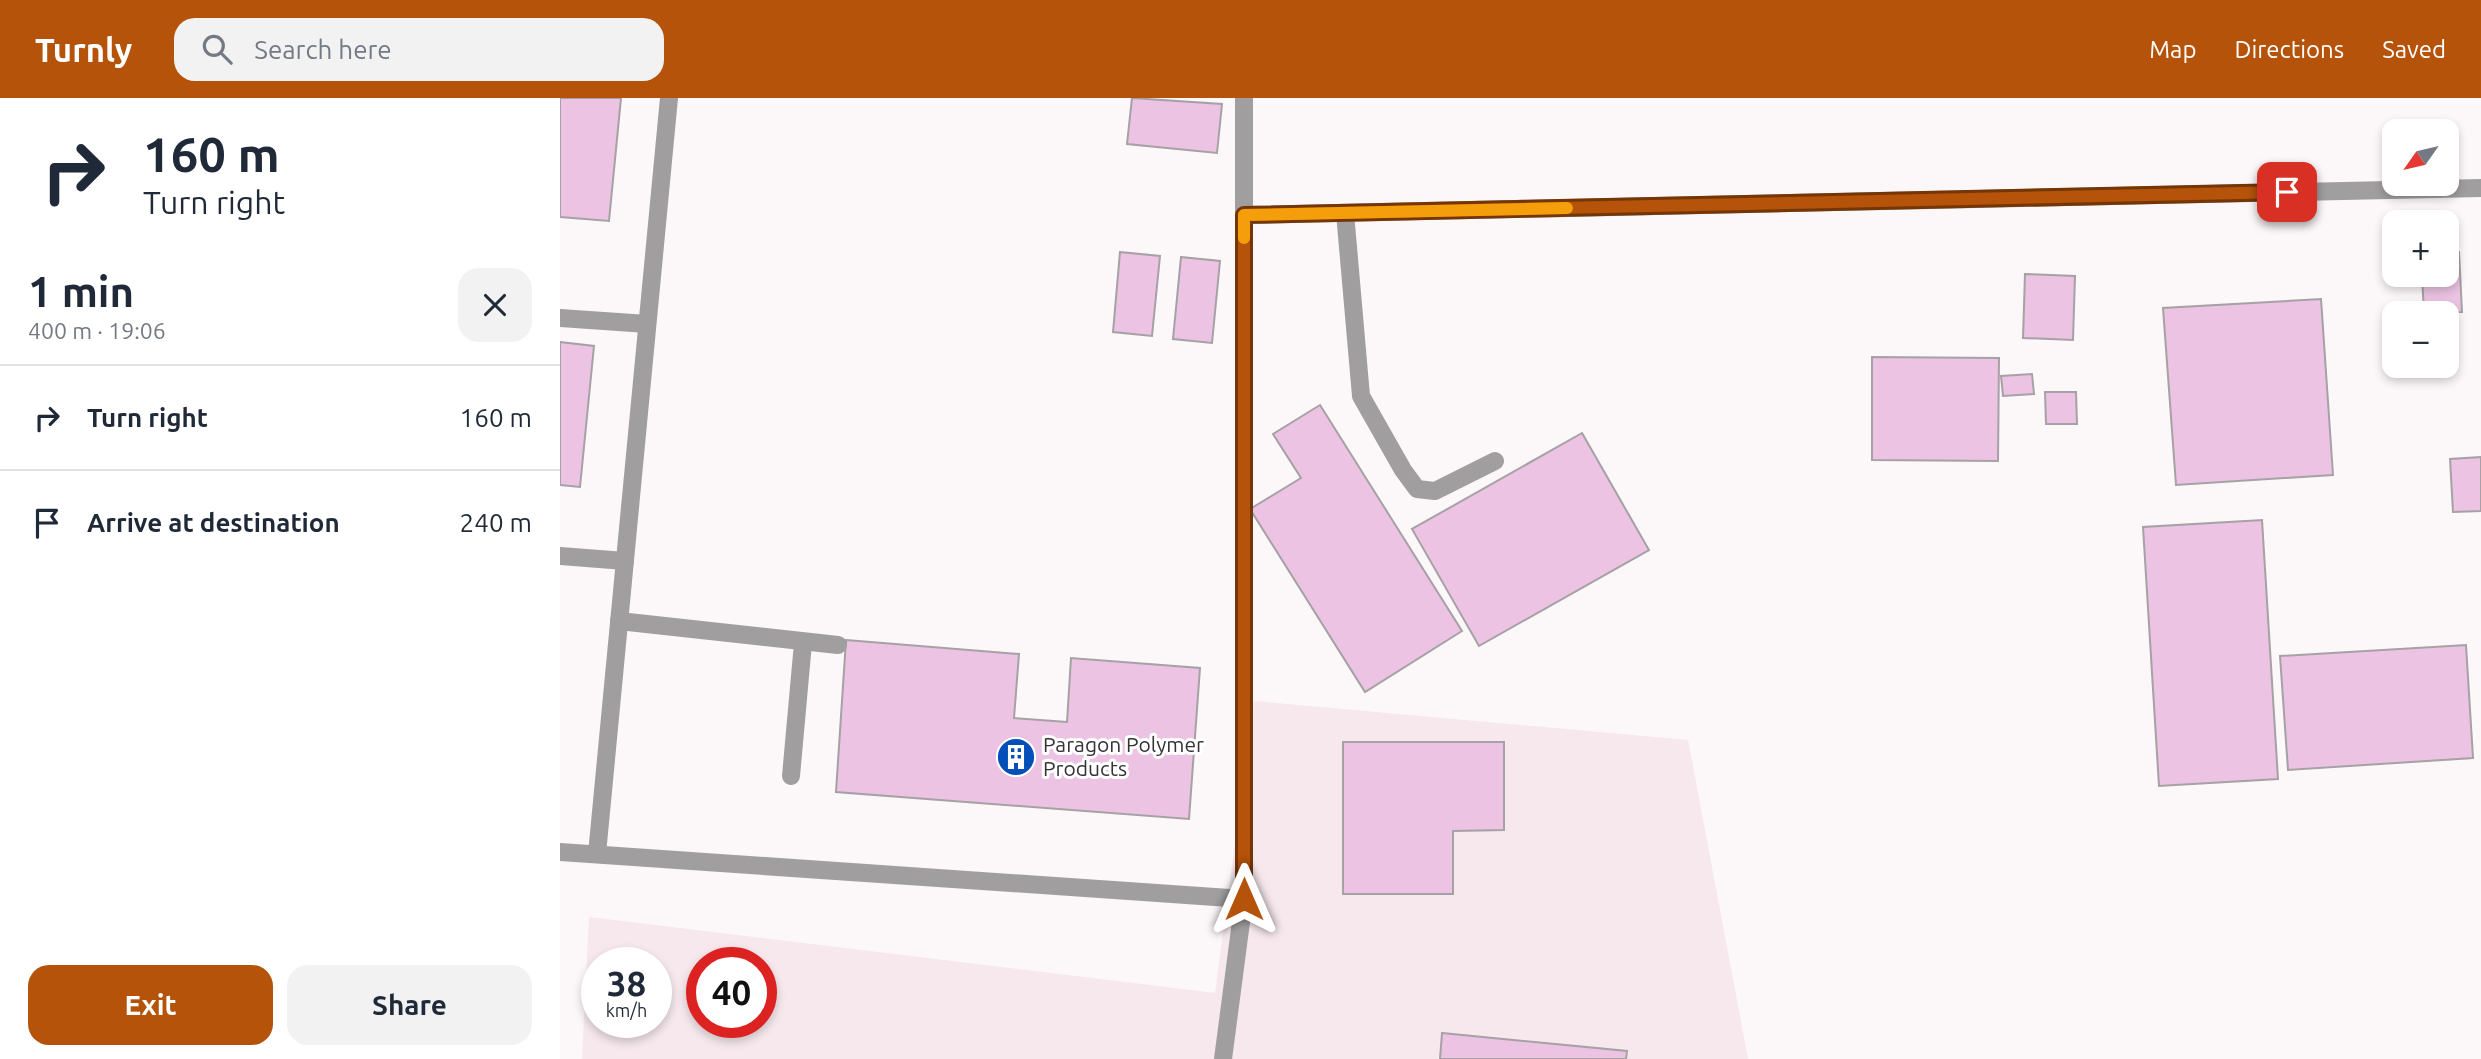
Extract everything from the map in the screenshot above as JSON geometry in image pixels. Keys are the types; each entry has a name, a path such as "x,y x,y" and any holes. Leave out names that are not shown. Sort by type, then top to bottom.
{"street":[{"path":"597,854 669,98"},
{"path":"1223,1059 1244,899 1244,98"},
{"path":"1244,215 2481,188"},
{"path":"1345,213 1361,396 1403,470 1417,489 1435,491 1495,461"},
{"path":"560,318 647,324"},
{"path":"560,556 625,561"},
{"path":"619,621 838,645"},
{"path":"791,776 803,643"},
{"path":"560,852 1244,899"}],"shaded area":[{"path":"1254,701 1688,740 1748,1059 582,1059 583,1038 672,1038 672,947 588,947 589,917 1215,993"}],"building":[{"path":"560,98 621,98 609,221 560,217"},
{"path":"1132,98 1222,104 1217,153 1127,144"},
{"path":"1120,252 1160,256 1152,336 1113,332"},
{"path":"2459,252 2462,312 2459,312 2459,301 2423,301 2423,287 2459,287"},
{"path":"1181,257 1220,261 1212,343 1173,339"},
{"path":"2025,274 2075,276 2073,340 2023,338"},
{"path":"2321,299 2333,475 2176,485 2163,308"},
{"path":"560,342 594,346 580,487 560,485"},
{"path":"1872,357 1999,358 1998,461 1872,460"},
{"path":"2032,374 2034,394 2003,396 2001,376"},
{"path":"2045,392 2076,392 2077,424 2046,424"},
{"path":"1320,405 1462,631 1365,692 1250,509 1301,478 1273,434"},
{"path":"1582,433 1649,550 1479,646 1412,529"},
{"path":"2481,457 2481,511 2453,512 2450,459"},
{"path":"2262,520 2278,779 2159,786 2143,527"},
{"name":"Paragon Polymer Products","path":"846,640 1019,654 1014,718 1067,722 1071,658 1200,668 1189,819 836,792"},
{"path":"2466,645 2473,758 2288,770 2280,656"},
{"path":"1343,742 1504,742 1504,830 1453,831 1453,894 1343,894"},
{"path":"1442,1033 1627,1051 1626,1059 1440,1059"}],"slow traffic":[{"path":"1244,238 1244,215 1567,208"}],"place":[{"name":"Paragon Polymer Products","path":"1016,757"}],"route":[{"path":"1244,899 1244,215 2287,192"}]}
